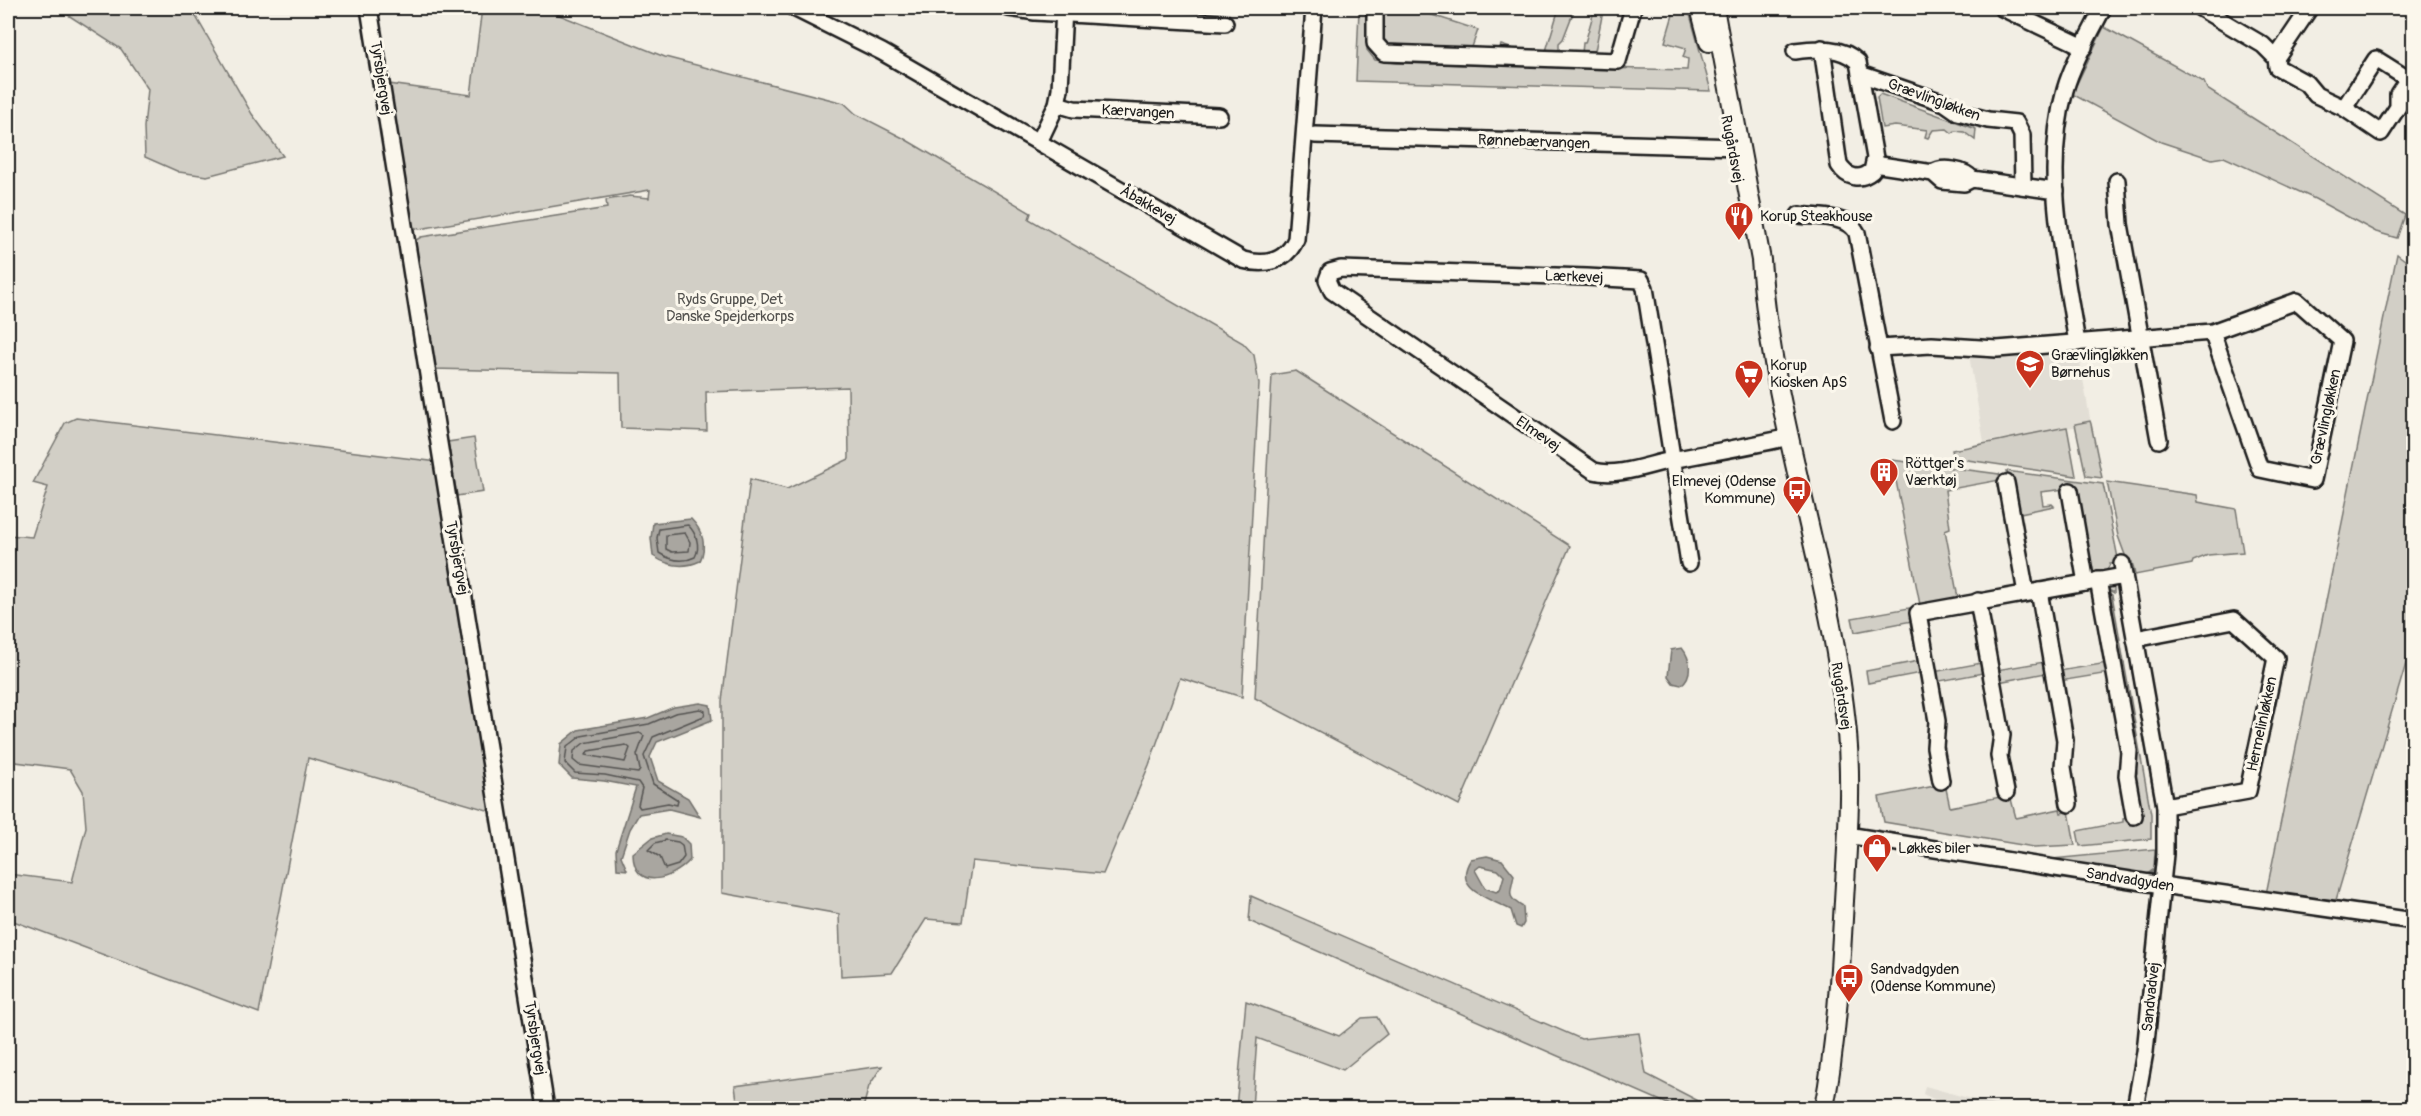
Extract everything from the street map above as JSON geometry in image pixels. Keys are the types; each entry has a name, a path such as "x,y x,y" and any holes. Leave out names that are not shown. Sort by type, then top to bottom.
{"main road":[{"name":"Rugårdsvej","path":"1700,8 1736,148 1761,260 1763,290 1790,437 1827,610 1844,711 1849,767 1847,836 1836,1025 1824,1108"},
{"path":"1708,8 1720,45"},
{"name":"Rugårdsvej","path":"1714,8 1736,148"}],"street":[{"name":"Tyrsbjergvej","path":"369,8 546,1108"},
{"path":"1009,8 1225,23"},
{"name":"Åbakkevej","path":"805,10 1243,260 1262,263 1278,259 1290,250 1298,230 1314,8"},
{"path":"1375,8 1375,44 1384,54 1618,61 1633,8"},
{"path":"2002,8 2084,47"},
{"path":"2077,344 2058,224 2056,191 2060,116 2066,88 2103,8"},
{"path":"2200,8 2263,45 2276,58 2277,67 2306,83 2316,94 2344,108 2381,133 2398,107 2398,94 2408,79 2376,59 2344,108"},
{"path":"2276,58 2309,9"},
{"path":"1039,142 1057,104 1060,89 1064,11"},
{"path":"1822,48 1839,165 1846,174 1859,177 1870,173 1875,164 1933,173 1940,169 1964,173 1972,179 2056,191"},
{"name":"Grævlingløkken","path":"1795,51 1822,48 1852,57 1858,62 1875,164"},
{"name":"Grævlingløkken","path":"1860,74 1945,103 1958,112 1988,120 2016,123 2022,135 2023,186"},
{"name":"Kærvangen","path":"1057,104 1074,109 1219,116"},
{"name":"Rønnebærvangen","path":"1324,131 1736,148"},
{"path":"2117,181 2120,224 2159,440"},
{"path":"1799,215 1843,221 1855,228 1893,421"},
{"name":"Lærkevej","path":"1327,276 1332,270 1341,269 1641,280 1645,288 1672,460"},
{"name":"Elmevej","path":"1327,276 1332,291 1589,469 1607,473 1790,437"},
{"name":"Grævlingløkken","path":"1878,348 1932,345 1997,349 2212,332 2297,302 2342,342 2313,480 2260,469 2212,332"},
{"path":"1672,460 1689,563"},
{"path":"2006,483 2065,740 2063,767 2069,804"},
{"path":"2070,491 2129,751 2127,776 2134,816"},
{"path":"1941,780 1935,747 1937,721 1918,615 1921,611 2092,582 2123,570 2165,806 2165,854 2162,885"},
{"path":"1978,601 2002,735 1999,756 2006,792"},
{"name":"Hermelinløkken","path":"2135,639 2234,620 2276,657 2248,791 2165,806"},
{"name":"Sandvadgyden","path":"1847,836 2414,921"},
{"name":"Sandvadvej","path":"2134,1108 2145,1052 2162,885"}],"shaded area":[{"name":"Grævlingløkken Børnehus","path":"2078,351 2091,424 1984,442 1969,355 2009,356"},
{"path":"1925,1086 2004,1108 1940,1108 1940,1102 1923,1094"}],"green space":[{"path":"44,8 191,8 252,114 283,156 207,176 179,172 145,157 144,127 148,89 121,49 62,11"},
{"name":"Ryds Gruppe, Det Danske Spejderkorps","path":"482,8 542,8 665,57 844,103 856,114 903,138 1031,213 1029,219 1243,343 1254,355 1259,384 1242,697 1180,678 1149,765 1103,874 972,861 963,922 926,919 892,973 841,976 839,914 722,893 722,701 750,479 787,489 849,459 848,387 706,392 707,431 621,428 620,373 432,369 413,242 421,237 607,208 606,200 630,196 649,198 650,190 419,229 410,226 388,84 471,95"},
{"path":"1559,8 1575,8 1563,39 1559,43 1559,53 1566,53 1566,55 1492,54 1490,51 1498,51 1501,45 1526,53 1546,51"},
{"path":"1584,8 1603,11 1594,56 1582,53 1594,11"},
{"path":"1675,8 1689,11 1711,91 1356,81 1359,10 1368,13 1367,50 1375,60 1397,63 1687,70 1688,59 1683,57 1686,48 1665,42"},
{"path":"1385,9 1420,11 1478,30 1471,50 1392,50 1379,37 1381,14"},
{"path":"2104,27 2204,82 2207,89 2405,215 2397,238 2376,232 2315,199 2224,157 2212,159 2161,142 2072,94"},
{"path":"1880,94 1976,129 1975,140 1964,132 1952,133 1947,129 1933,130 1928,138 1925,137 1927,130 1895,126 1882,128 1877,97"},
{"path":"2397,254 2414,267 2413,640 2336,900 2266,894"},
{"path":"1296,371 1570,546 1459,805 1255,698 1272,375"},
{"path":"76,418 438,462 494,812 308,758 259,1013 8,919 8,874 72,882 86,827 83,791 70,769 8,761 8,535 32,537 48,487 33,483 65,423"},
{"path":"2090,421 2102,478 2086,476 2075,424"},
{"path":"2067,427 2076,476 1954,458 1952,450 1981,444"},
{"path":"474,438 483,492 457,496 448,442"},
{"path":"1892,460 1999,474 2000,480 1945,490 1950,528 1945,530 1958,598 1920,605"},
{"path":"2006,471 2103,484 2119,563 2110,564 2106,572 2089,575 2073,488 2041,492 2043,505 2052,504 2054,506 2015,514"},
{"path":"2107,482 2197,495 2198,502 2236,509 2243,552 2208,555 2193,561 2192,564 2135,575 2132,562 2128,563 2118,536"},
{"path":"2114,585 2114,593 2109,590 2108,593 2112,595 2151,814 2151,839 2080,846 2077,831 2138,817 2133,776 2137,773 2104,587"},
{"path":"2117,585 2120,588 2159,804 2160,849 2156,871 2147,878 2042,860 2155,849 2154,869 2146,875 2154,871 2156,867 2156,807"},
{"path":"1909,608 1912,621 1855,632 1852,618"},
{"path":"1919,661 1921,673 1868,683 1866,671"},
{"path":"2044,662 2046,673 1998,682 1996,670"},
{"path":"1981,663 1983,673 1935,682 1933,672"},
{"path":"2107,663 2109,673 2060,681 2059,671"},
{"path":"1945,784 1950,807 2010,795 2016,818 2060,809 2061,813 2069,811 2075,845 2034,847 1884,822 1879,797"},
{"path":"1251,896 1581,1039 1639,1033 1646,1074 1712,1108 1677,1108 1249,921"},
{"path":"1246,1001 1339,1036 1362,1018 1377,1017 1387,1034 1343,1070 1257,1038 1252,1108 1236,1108"},
{"path":"882,1066 869,1086 863,1108 738,1108 735,1086"}],"water":[{"path":"691,519 703,539 700,561 688,565 676,565 653,556 651,538 653,523"},
{"path":"1682,648 1687,657 1689,672 1681,685 1673,683 1668,676 1671,650"},
{"path":"700,703 710,705 712,720 657,742 650,757 658,781 688,798 700,817 669,809 639,814 630,829 621,856 627,870 617,869 616,850 636,787 572,778 559,765 561,744 578,730 648,718 674,707"},
{"path":"666,834 682,837 689,844 690,860 674,873 655,879 647,878 635,865 633,853 652,838"},
{"path":"1487,856 1502,860 1514,875 1511,897 1523,907 1524,923 1521,928 1516,926 1511,910 1483,897 1469,886 1466,870 1471,859","holes":["1480,866 1498,870 1504,876 1500,890 1496,892 1485,888 1475,870"]}],"place":[{"name":"Korup Steakhouse","path":"1739,242"},
{"name":"Grævlingløkken Børnehus","path":"2030,390"},
{"name":"Korup Kiosken ApS","path":"1749,400"},
{"name":"Röttger's Værktøj","path":"1884,498"},
{"name":"Elmevej (Odense Kommune)","path":"1797,516"},
{"name":"Løkkes biler","path":"1877,874"},
{"name":"Sandvadgyden (Odense Kommune)","path":"1849,1004"}]}
